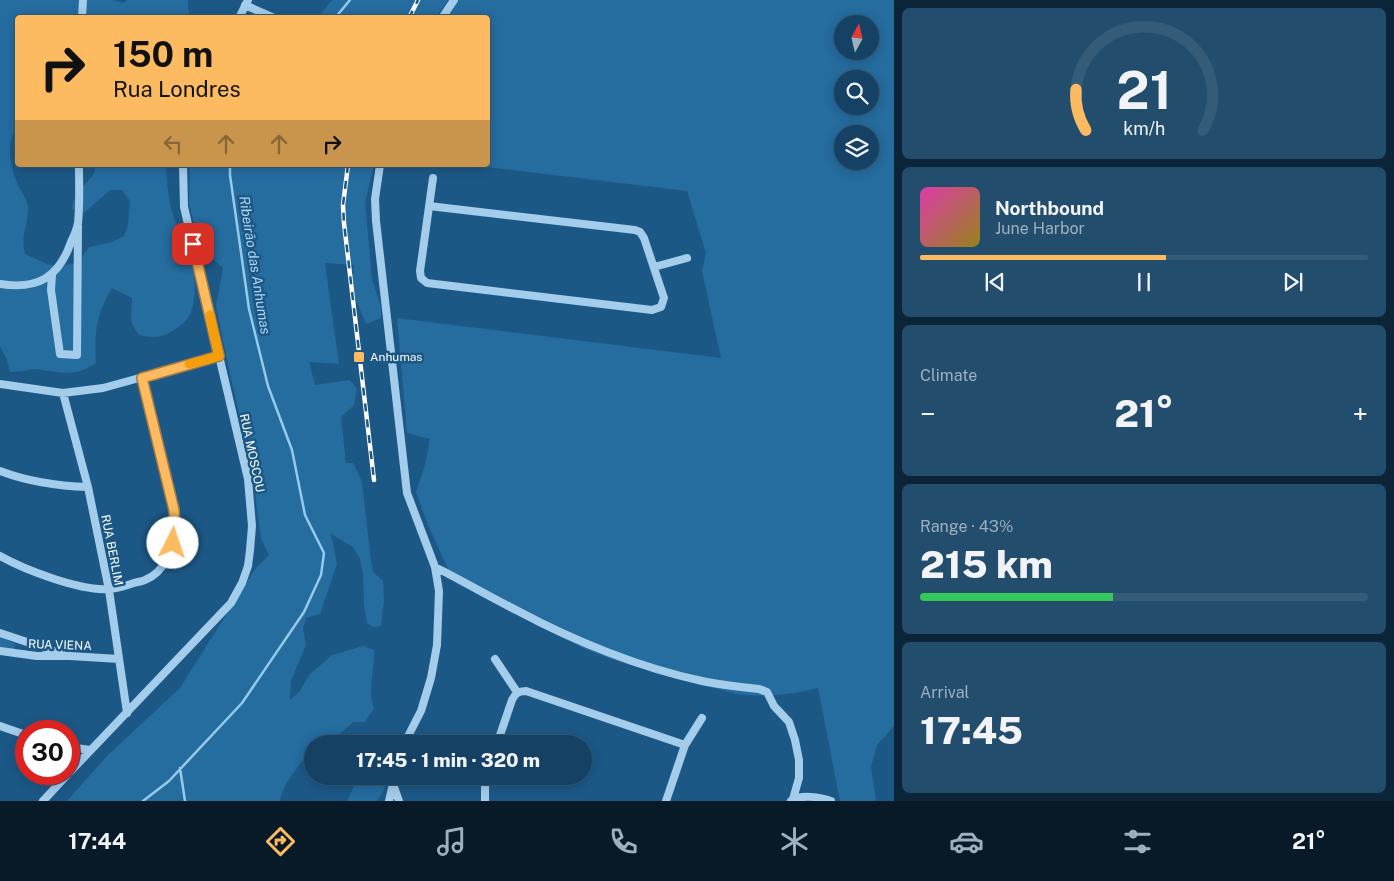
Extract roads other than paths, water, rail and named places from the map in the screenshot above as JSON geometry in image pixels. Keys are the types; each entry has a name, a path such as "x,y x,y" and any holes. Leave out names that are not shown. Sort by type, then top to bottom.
{"street":[{"path":"82,15 83,0"},
{"path":"444,15 454,0"},
{"path":"240,15 246,3 268,15"},
{"path":"52,275 51,290 60,354 77,355 79,167"},
{"name":"RUA MOSCOU","path":"80,760 231,603 242,583 248,566 252,526 248,479 184,207 183,167"},
{"path":"380,167 376,199 376,221 407,493 435,567 439,591 437,645 431,678 421,711 409,735"},
{"path":"429,206 640,232 644,238 664,298 661,306 652,310 427,283 421,278 420,271 429,206 433,178"},
{"path":"0,284 13,286 39,282 52,275 66,257 78,225"},
{"path":"654,267 686,258"},
{"path":"0,384 63,393 103,388 219,356"},
{"path":"0,556 54,579 83,587 109,590 147,580 162,566 173,543 175,527 174,510 142,378"},
{"name":"RUA BERLIM","path":"63,393 88,488 109,590 127,713"},
{"path":"0,471 20,479 58,486 88,488"},
{"path":"435,567 570,637 625,659 700,681 758,689 767,692 774,706 788,722 795,740 799,760 799,778 792,800 808,797 831,801"},
{"path":"0,634 70,656"},
{"path":"20,655 22,642"},
{"path":"37,656 38,646"},
{"name":"RUA VIENA","path":"0,651 20,655 119,659"},
{"path":"495,659 517,692"},
{"path":"517,692 526,691 685,745"},
{"path":"501,735 512,700 517,692"},
{"path":"666,801 685,745 702,718"},
{"path":"0,726 15,731"},
{"path":"80,749 90,750"},
{"name":"RUA MOSCOU","path":"43,801 57,785"},
{"path":"389,801 392,785"},
{"path":"394,785 399,801"},
{"path":"484,785 485,801"}],"waterway":[{"name":"Ribeirão das Anhumas","path":"338,15 350,0"},
{"name":"Ribeirão das Anhumas","path":"143,801 169,781 242,703 304,612 321,575 324,553 305,515 292,450 268,386 249,309 230,167"},
{"path":"180,768 185,801"}],"railway":[{"path":"410,15 418,0"},
{"path":"348,167 343,205 344,223 374,480"}],"place":[{"name":"Anhumas","path":"359,357"}]}
